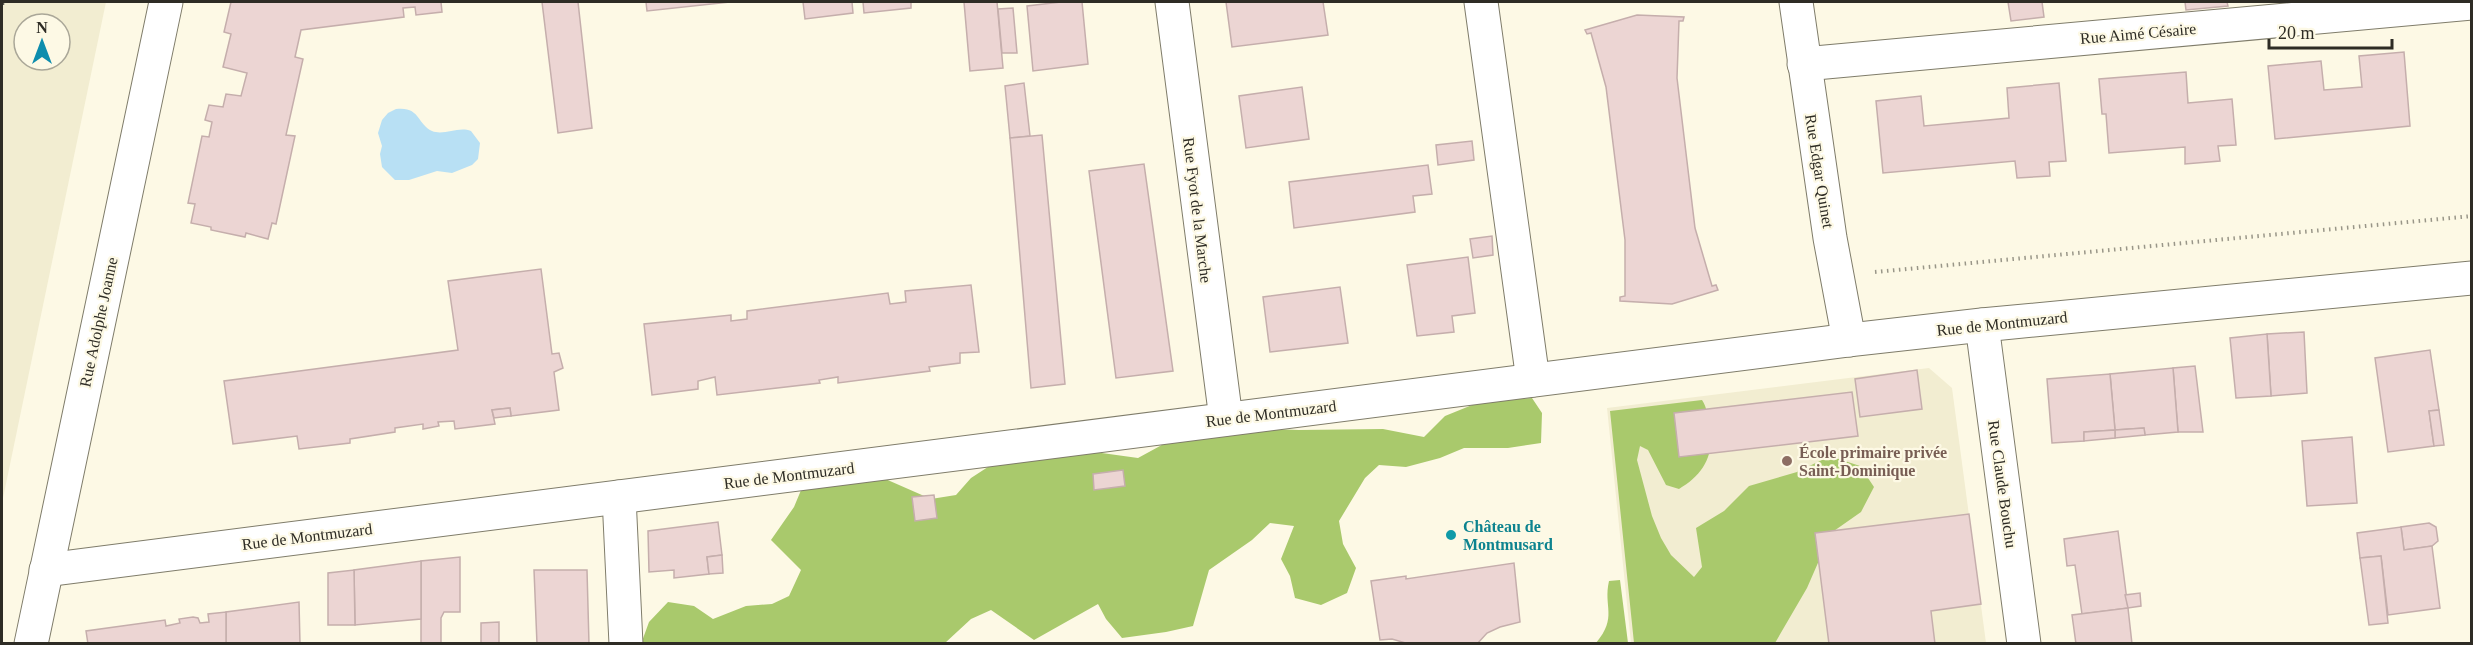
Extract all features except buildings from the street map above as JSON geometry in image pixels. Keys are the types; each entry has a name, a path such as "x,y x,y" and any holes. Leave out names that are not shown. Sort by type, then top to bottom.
{"street":[{"name":"Rue Adolphe Joanne","path":"31,644 166,2"},
{"name":"Rue Fyot de la Marche","path":"1172,2 1226,419"},
{"path":"1481,2 1533,380"},
{"name":"Rue Edgar Quinet","path":"1796,2 1848,340"},
{"name":"Rue Aimé Césaire","path":"1804,64 2472,3"},
{"name":"Rue de Montmuzard","path":"46,570 1848,340 2472,278"},
{"name":"Rue Claude Bouchu","path":"1982,325 2024,644"},
{"path":"619,497 626,644"}],"path":[{"path":"1870,272 2472,216"}],"shaded area":[{"path":"2,2 106,2 2,503"},
{"name":"École primaire privée Saint-Dominique","path":"1929,368 1952,388 1986,643 1631,643 1607,408"}],"green space":[{"path":"1532,398 1542,413 1541,443 1508,448 1464,448 1440,458 1406,467 1379,465 1365,478 1339,521 1343,544 1356,568 1347,593 1321,605 1295,598 1290,576 1281,559 1294,526 1270,523 1252,540 1209,570 1193,626 1166,632 1122,638 1106,619 1098,604 1034,640 991,610 971,619 945,643 641,644 649,622 668,602 694,606 713,619 746,606 772,604 789,596 801,570 771,540 794,507 804,483 858,467 931,499 956,495 971,478 991,465 1080,450 1138,458 1171,440 1241,428 1383,429 1424,437 1445,416 1482,401"},
{"path":"1702,400 1709,422 1711,443 1706,461 1696,476 1679,489 1666,485 1648,450 1640,446 1637,460 1652,516 1661,538 1671,555 1694,577 1702,567 1696,528 1724,511 1749,486 1797,472 1830,456 1860,466 1874,487 1861,512 1831,533 1807,588 1775,643 1634,643 1610,411"},
{"path":"1620,580 1628,643 1596,643 1603,634 1608,619 1609,581"}],"water":[{"path":"396,109 410,110 432,131 471,131 480,143 478,159 472,165 452,173 437,171 409,180 395,180 382,167 380,154 382,146 378,133 382,120"}],"place":[{"name":"École primaire privée Saint-Dominique","path":"1787,461"},
{"name":"Château de Montmusard","path":"1451,535"}]}
